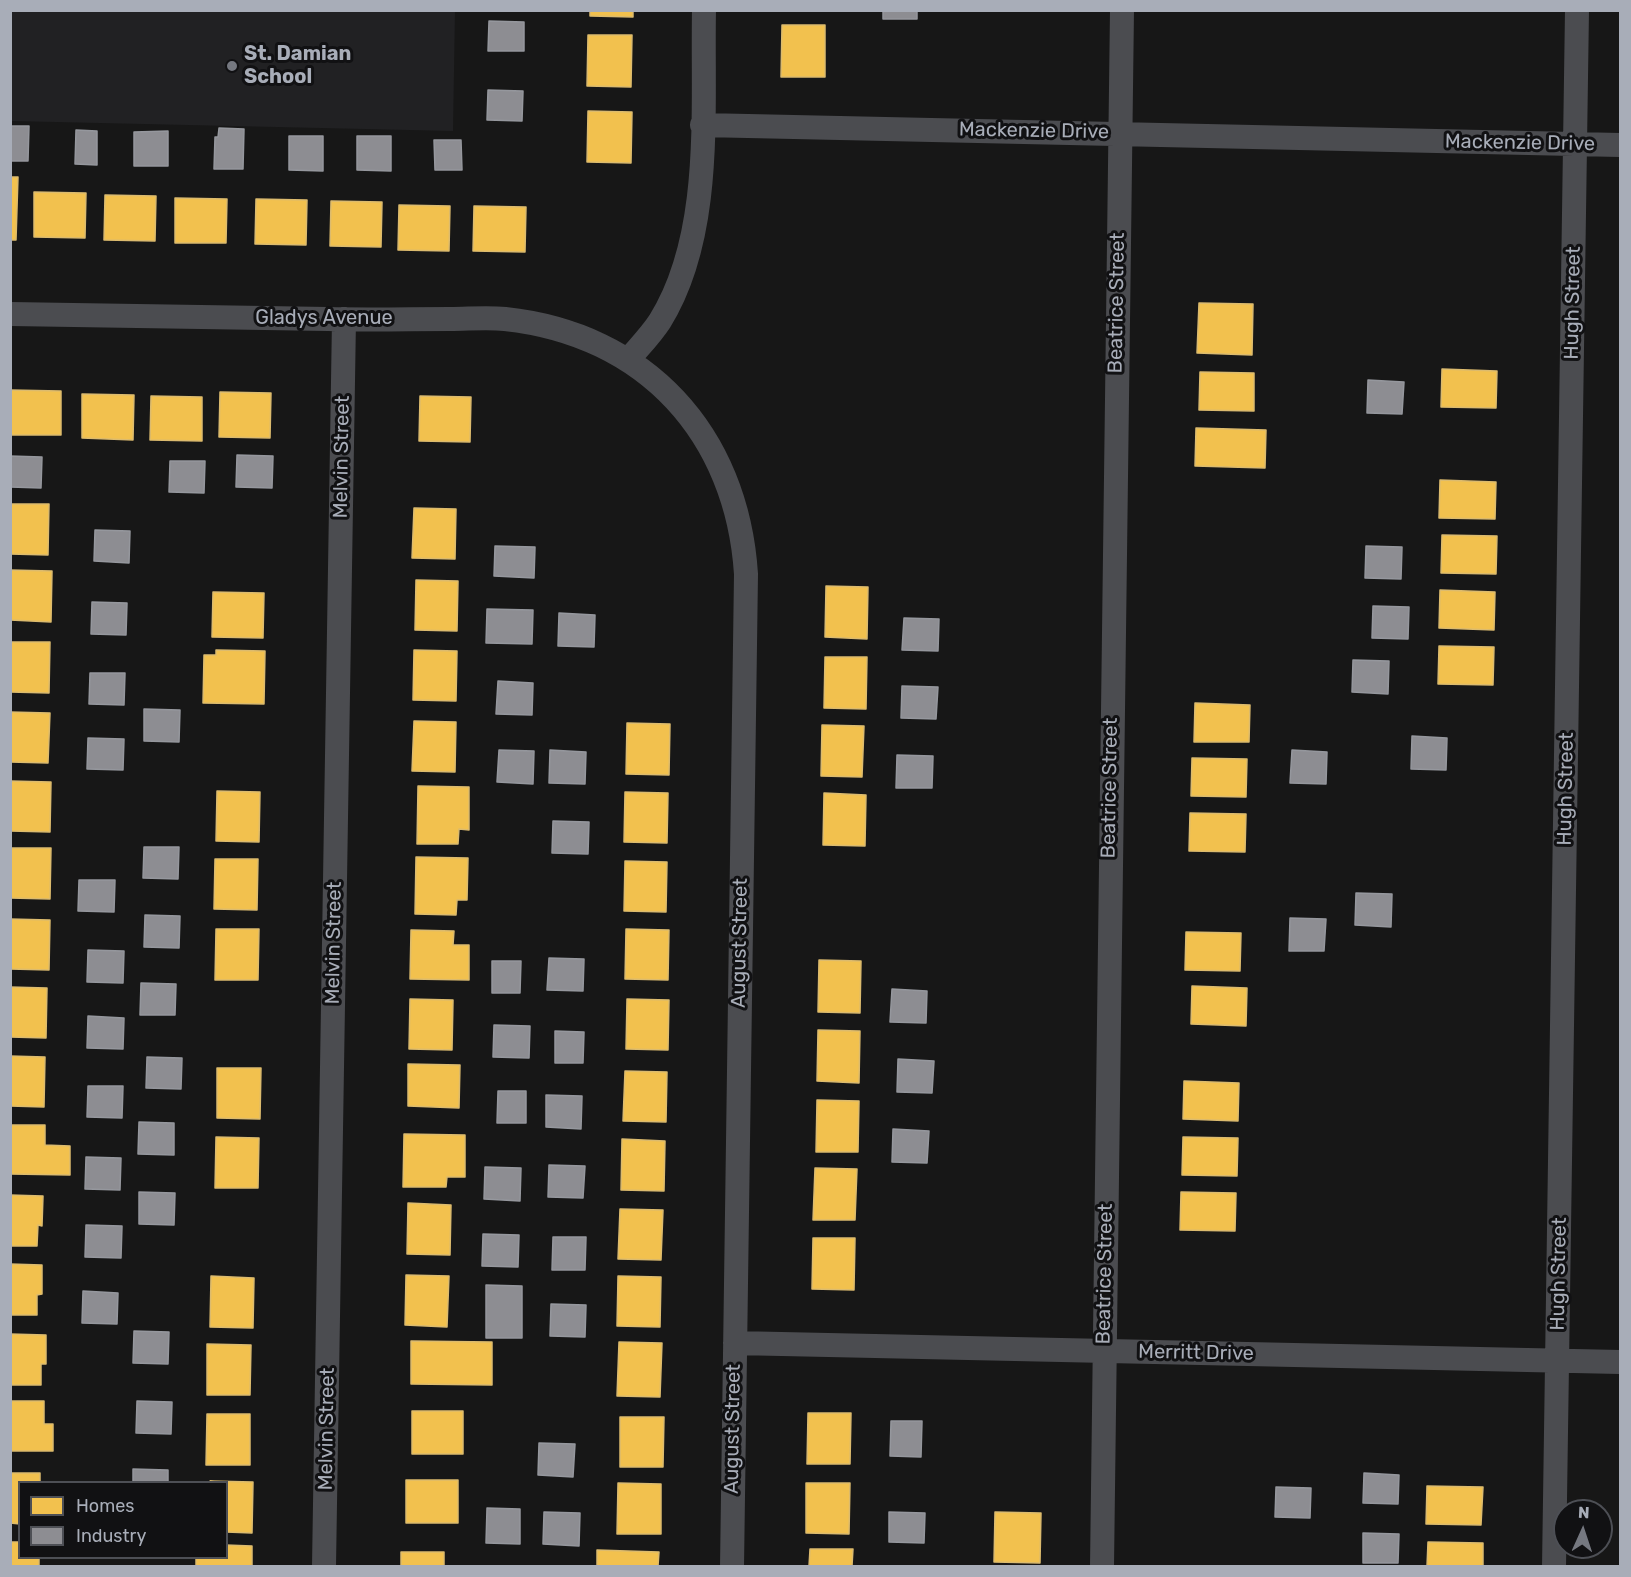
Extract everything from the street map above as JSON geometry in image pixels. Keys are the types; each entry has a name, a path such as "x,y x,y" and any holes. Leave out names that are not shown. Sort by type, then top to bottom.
{"street":[{"path":"628,360 659,321 674,294 688,256 698,207 704,10"},
{"name":"Beatrice Street","path":"1101,1566 1122,10"},
{"name":"Hugh Street","path":"1554,1566 1577,10"},
{"name":"Mackenzie Drive","path":"702,125 1620,145"},
{"name":"Gladys Avenue","path":"10,314 344,319 503,318 561,329 608,348 628,360"},
{"name":"Melvin Street","path":"324,1566 344,319"},
{"name":"August Street","path":"628,360 672,396 709,444 734,499 744,548 732,1566"},
{"name":"Merritt Drive","path":"735,1343 1620,1362"}],"shaded area":[{"name":"St. Damian School","path":"11,10 455,11 453,131 11,121"}],"building: Homes":[{"path":"590,10 633,10 633,17 590,16"},
{"path":"782,25 825,25 825,77 781,77"},
{"path":"588,35 632,35 631,87 587,86"},
{"path":"588,111 632,112 631,163 587,162"},
{"path":"10,177 18,177 16,240 10,240"},
{"path":"34,192 86,193 85,238 34,237"},
{"path":"105,195 156,196 155,241 104,240"},
{"path":"175,198 227,199 226,243 175,243"},
{"path":"256,199 307,200 306,245 255,244"},
{"path":"331,201 382,202 381,247 330,246"},
{"path":"399,205 450,206 449,251 398,250"},
{"path":"474,206 526,207 525,252 473,251"},
{"path":"1199,303 1253,304 1252,355 1197,353"},
{"path":"1442,369 1497,371 1496,408 1441,407"},
{"path":"1200,372 1254,373 1254,411 1199,410"},
{"path":"10,390 61,391 61,435 10,435"},
{"path":"220,392 271,393 270,438 219,437"},
{"path":"82,394 134,395 133,440 82,438"},
{"path":"151,396 202,397 202,441 150,440"},
{"path":"420,396 471,397 470,442 419,441"},
{"path":"1196,428 1266,430 1265,468 1195,466"},
{"path":"1440,480 1496,482 1495,519 1439,518"},
{"path":"10,504 49,504 48,555 10,554"},
{"path":"414,508 456,509 455,559 412,558"},
{"path":"1442,535 1497,536 1496,574 1441,573"},
{"path":"10,570 52,571 51,622 10,620"},
{"path":"416,580 458,581 457,631 415,630"},
{"path":"826,586 868,587 867,639 825,637"},
{"path":"1440,590 1495,592 1494,630 1439,628"},
{"path":"213,592 264,593 263,638 212,637"},
{"path":"10,642 50,642 49,693 10,692"},
{"path":"1439,646 1494,647 1493,685 1438,684"},
{"path":"216,650 265,651 264,704 203,703 204,655 216,655"},
{"path":"414,650 457,651 456,701 413,700"},
{"path":"825,657 867,657 866,709 824,708"},
{"path":"1195,703 1250,705 1249,742 1194,742"},
{"path":"10,712 50,713 48,763 10,762"},
{"path":"414,721 456,722 455,772 412,771"},
{"path":"627,723 670,724 669,775 626,774"},
{"path":"822,725 864,726 862,777 821,776"},
{"path":"1192,758 1247,759 1246,797 1191,796"},
{"path":"10,781 51,782 50,832 10,831"},
{"path":"418,786 469,787 469,830 459,829 458,844 417,844"},
{"path":"217,791 260,792 259,842 216,841"},
{"path":"625,792 668,793 667,843 624,842"},
{"path":"824,793 866,795 865,846 823,845"},
{"path":"1190,813 1246,814 1245,852 1189,851"},
{"path":"10,848 51,848 50,899 10,898"},
{"path":"416,857 468,858 467,900 457,900 456,915 415,914"},
{"path":"215,859 258,859 257,910 214,909"},
{"path":"625,861 667,862 666,912 624,911"},
{"path":"10,919 50,920 49,970 10,969"},
{"path":"216,929 259,929 258,980 215,980"},
{"path":"626,929 669,930 668,980 625,979"},
{"path":"411,930 454,931 453,945 469,945 469,980 410,979"},
{"path":"1186,932 1241,933 1240,971 1185,970"},
{"path":"819,960 861,961 860,1013 818,1012"},
{"path":"1192,986 1247,988 1246,1026 1191,1024"},
{"path":"10,987 47,988 46,1038 10,1037"},
{"path":"410,999 453,1000 452,1050 409,1049"},
{"path":"627,999 669,1000 668,1050 626,1049"},
{"path":"818,1030 860,1031 859,1083 817,1081"},
{"path":"10,1056 45,1057 44,1107 10,1106"},
{"path":"408,1064 460,1065 459,1108 408,1106"},
{"path":"217,1068 261,1068 260,1119 217,1118"},
{"path":"625,1071 667,1072 666,1122 623,1121"},
{"path":"1184,1081 1239,1083 1238,1121 1183,1119"},
{"path":"817,1100 859,1101 858,1152 816,1152"},
{"path":"10,1125 45,1125 45,1145 70,1146 70,1175 10,1174"},
{"path":"404,1134 465,1135 465,1177 447,1177 446,1187 403,1187"},
{"path":"216,1137 259,1138 258,1188 215,1188"},
{"path":"1183,1137 1238,1138 1237,1176 1182,1175"},
{"path":"622,1139 665,1141 664,1191 621,1190"},
{"path":"815,1168 857,1169 855,1220 813,1220"},
{"path":"1181,1192 1236,1193 1235,1231 1180,1230"},
{"path":"10,1195 43,1196 42,1226 38,1225 37,1246 10,1246"},
{"path":"408,1203 451,1205 450,1255 407,1254"},
{"path":"620,1209 663,1210 661,1260 618,1259"},
{"path":"813,1238 855,1238 854,1290 812,1289"},
{"path":"10,1264 42,1265 42,1294 37,1295 37,1315 10,1315"},
{"path":"406,1275 449,1276 447,1327 405,1325"},
{"path":"211,1276 254,1278 253,1328 210,1327"},
{"path":"618,1276 661,1277 660,1327 617,1326"},
{"path":"10,1334 46,1335 46,1364 41,1364 41,1385 10,1385"},
{"path":"411,1341 492,1342 492,1385 411,1384"},
{"path":"619,1342 662,1343 660,1397 617,1396"},
{"path":"207,1344 251,1345 250,1395 207,1395"},
{"path":"10,1401 44,1401 44,1424 53,1424 53,1451 10,1451"},
{"path":"412,1411 463,1411 463,1454 412,1454"},
{"path":"808,1413 851,1413 850,1464 807,1464"},
{"path":"207,1414 250,1414 250,1465 206,1465"},
{"path":"620,1417 664,1417 663,1467 620,1467"},
{"path":"10,1473 40,1473 40,1481 18,1481 18,1524 10,1523"},
{"path":"406,1480 458,1480 458,1523 406,1523"},
{"path":"228,1481 253,1482 252,1533 228,1532"},
{"path":"618,1483 661,1484 661,1534 617,1534"},
{"path":"806,1483 850,1483 849,1534 806,1533"},
{"path":"1427,1486 1483,1487 1481,1525 1426,1524"},
{"path":"995,1512 1041,1513 1040,1563 994,1562"},
{"path":"10,1542 18,1542 18,1559 39,1559 39,1566 10,1566"},
{"path":"1428,1542 1483,1543 1483,1566 1427,1566"},
{"path":"228,1545 252,1546 252,1566 196,1566 196,1559 228,1559"},
{"path":"810,1549 853,1549 852,1566 809,1566"},
{"path":"597,1550 659,1552 658,1566 597,1566"},
{"path":"401,1552 444,1552 444,1566 401,1566"}],"building: Industry":[{"path":"883,10 917,10 917,19 883,19"},
{"path":"489,21 524,22 524,51 488,51"},
{"path":"488,90 523,91 522,121 487,120"},
{"path":"10,126 29,126 28,161 10,161"},
{"path":"219,128 244,129 243,169 214,169 215,137 218,137"},
{"path":"76,130 97,131 97,165 75,164"},
{"path":"168,131 168,166 134,166 134,132"},
{"path":"289,136 323,136 323,171 289,170"},
{"path":"357,136 391,136 391,171 357,170"},
{"path":"434,140 461,140 462,170 435,170"},
{"path":"1368,380 1404,382 1402,414 1367,413"},
{"path":"237,455 273,456 272,488 236,487"},
{"path":"10,456 42,457 41,488 10,487"},
{"path":"170,461 205,461 204,493 169,492"},
{"path":"95,530 130,531 129,563 94,561"},
{"path":"495,546 535,547 534,578 494,576"},
{"path":"1366,546 1402,547 1401,579 1365,578"},
{"path":"92,602 127,603 126,635 91,634"},
{"path":"1373,606 1409,607 1408,639 1372,638"},
{"path":"487,609 533,610 532,644 486,643"},
{"path":"559,613 595,615 594,647 558,646"},
{"path":"904,618 939,619 938,651 902,650"},
{"path":"1353,660 1389,661 1388,694 1352,692"},
{"path":"90,673 125,673 124,705 89,704"},
{"path":"498,681 533,683 532,715 496,714"},
{"path":"902,686 938,687 936,719 901,718"},
{"path":"144,709 180,710 179,742 144,741"},
{"path":"1412,736 1447,738 1446,770 1411,769"},
{"path":"88,738 124,739 123,770 87,769"},
{"path":"499,750 534,751 533,784 497,782"},
{"path":"550,750 586,752 585,784 549,783"},
{"path":"1292,750 1327,752 1326,784 1290,783"},
{"path":"897,755 933,756 932,788 896,788"},
{"path":"553,821 589,822 588,854 552,853"},
{"path":"144,847 179,847 178,879 143,878"},
{"path":"79,880 115,880 114,912 78,911"},
{"path":"1356,893 1392,894 1391,927 1355,925"},
{"path":"145,915 180,916 179,948 144,947"},
{"path":"1290,918 1326,919 1324,951 1289,951"},
{"path":"88,950 124,951 123,983 87,982"},
{"path":"549,958 584,959 583,991 547,990"},
{"path":"492,961 521,961 520,993 492,993"},
{"path":"141,983 176,984 175,1015 140,1015"},
{"path":"892,989 927,991 926,1023 890,1022"},
{"path":"88,1016 124,1018 123,1049 87,1048"},
{"path":"494,1025 530,1026 529,1058 493,1057"},
{"path":"555,1031 584,1032 583,1063 555,1063"},
{"path":"147,1057 182,1058 181,1089 146,1088"},
{"path":"898,1059 934,1061 932,1093 897,1092"},
{"path":"88,1086 123,1086 122,1118 87,1117"},
{"path":"498,1091 526,1091 526,1123 497,1123"},
{"path":"546,1095 582,1096 581,1129 546,1127"},
{"path":"139,1122 174,1123 174,1155 138,1154"},
{"path":"893,1129 929,1131 927,1163 892,1162"},
{"path":"86,1157 121,1158 120,1190 85,1189"},
{"path":"549,1165 585,1166 583,1198 548,1197"},
{"path":"485,1167 521,1168 520,1201 484,1199"},
{"path":"139,1192 175,1193 174,1225 139,1224"},
{"path":"86,1225 122,1226 121,1258 85,1257"},
{"path":"483,1234 519,1235 518,1267 482,1266"},
{"path":"553,1237 586,1237 585,1270 552,1270"},
{"path":"486,1285 522,1286 522,1338 486,1338"},
{"path":"83,1291 118,1293 117,1324 82,1323"},
{"path":"551,1304 586,1305 585,1337 550,1336"},
{"path":"134,1331 169,1332 168,1364 133,1363"},
{"path":"137,1401 172,1402 171,1434 136,1433"},
{"path":"891,1421 922,1421 921,1457 890,1456"},
{"path":"539,1443 575,1444 573,1477 538,1475"},
{"path":"133,1469 168,1470 168,1481 133,1481"},
{"path":"1364,1473 1399,1475 1398,1504 1363,1503"},
{"path":"1276,1487 1311,1488 1310,1518 1275,1517"},
{"path":"487,1508 520,1509 520,1544 486,1543"},
{"path":"544,1512 580,1513 579,1546 543,1544"},
{"path":"889,1512 925,1513 924,1543 889,1542"},
{"path":"1363,1533 1399,1534 1398,1563 1363,1563"}],"place":[{"name":"St. Damian School","path":"232,66"}]}
